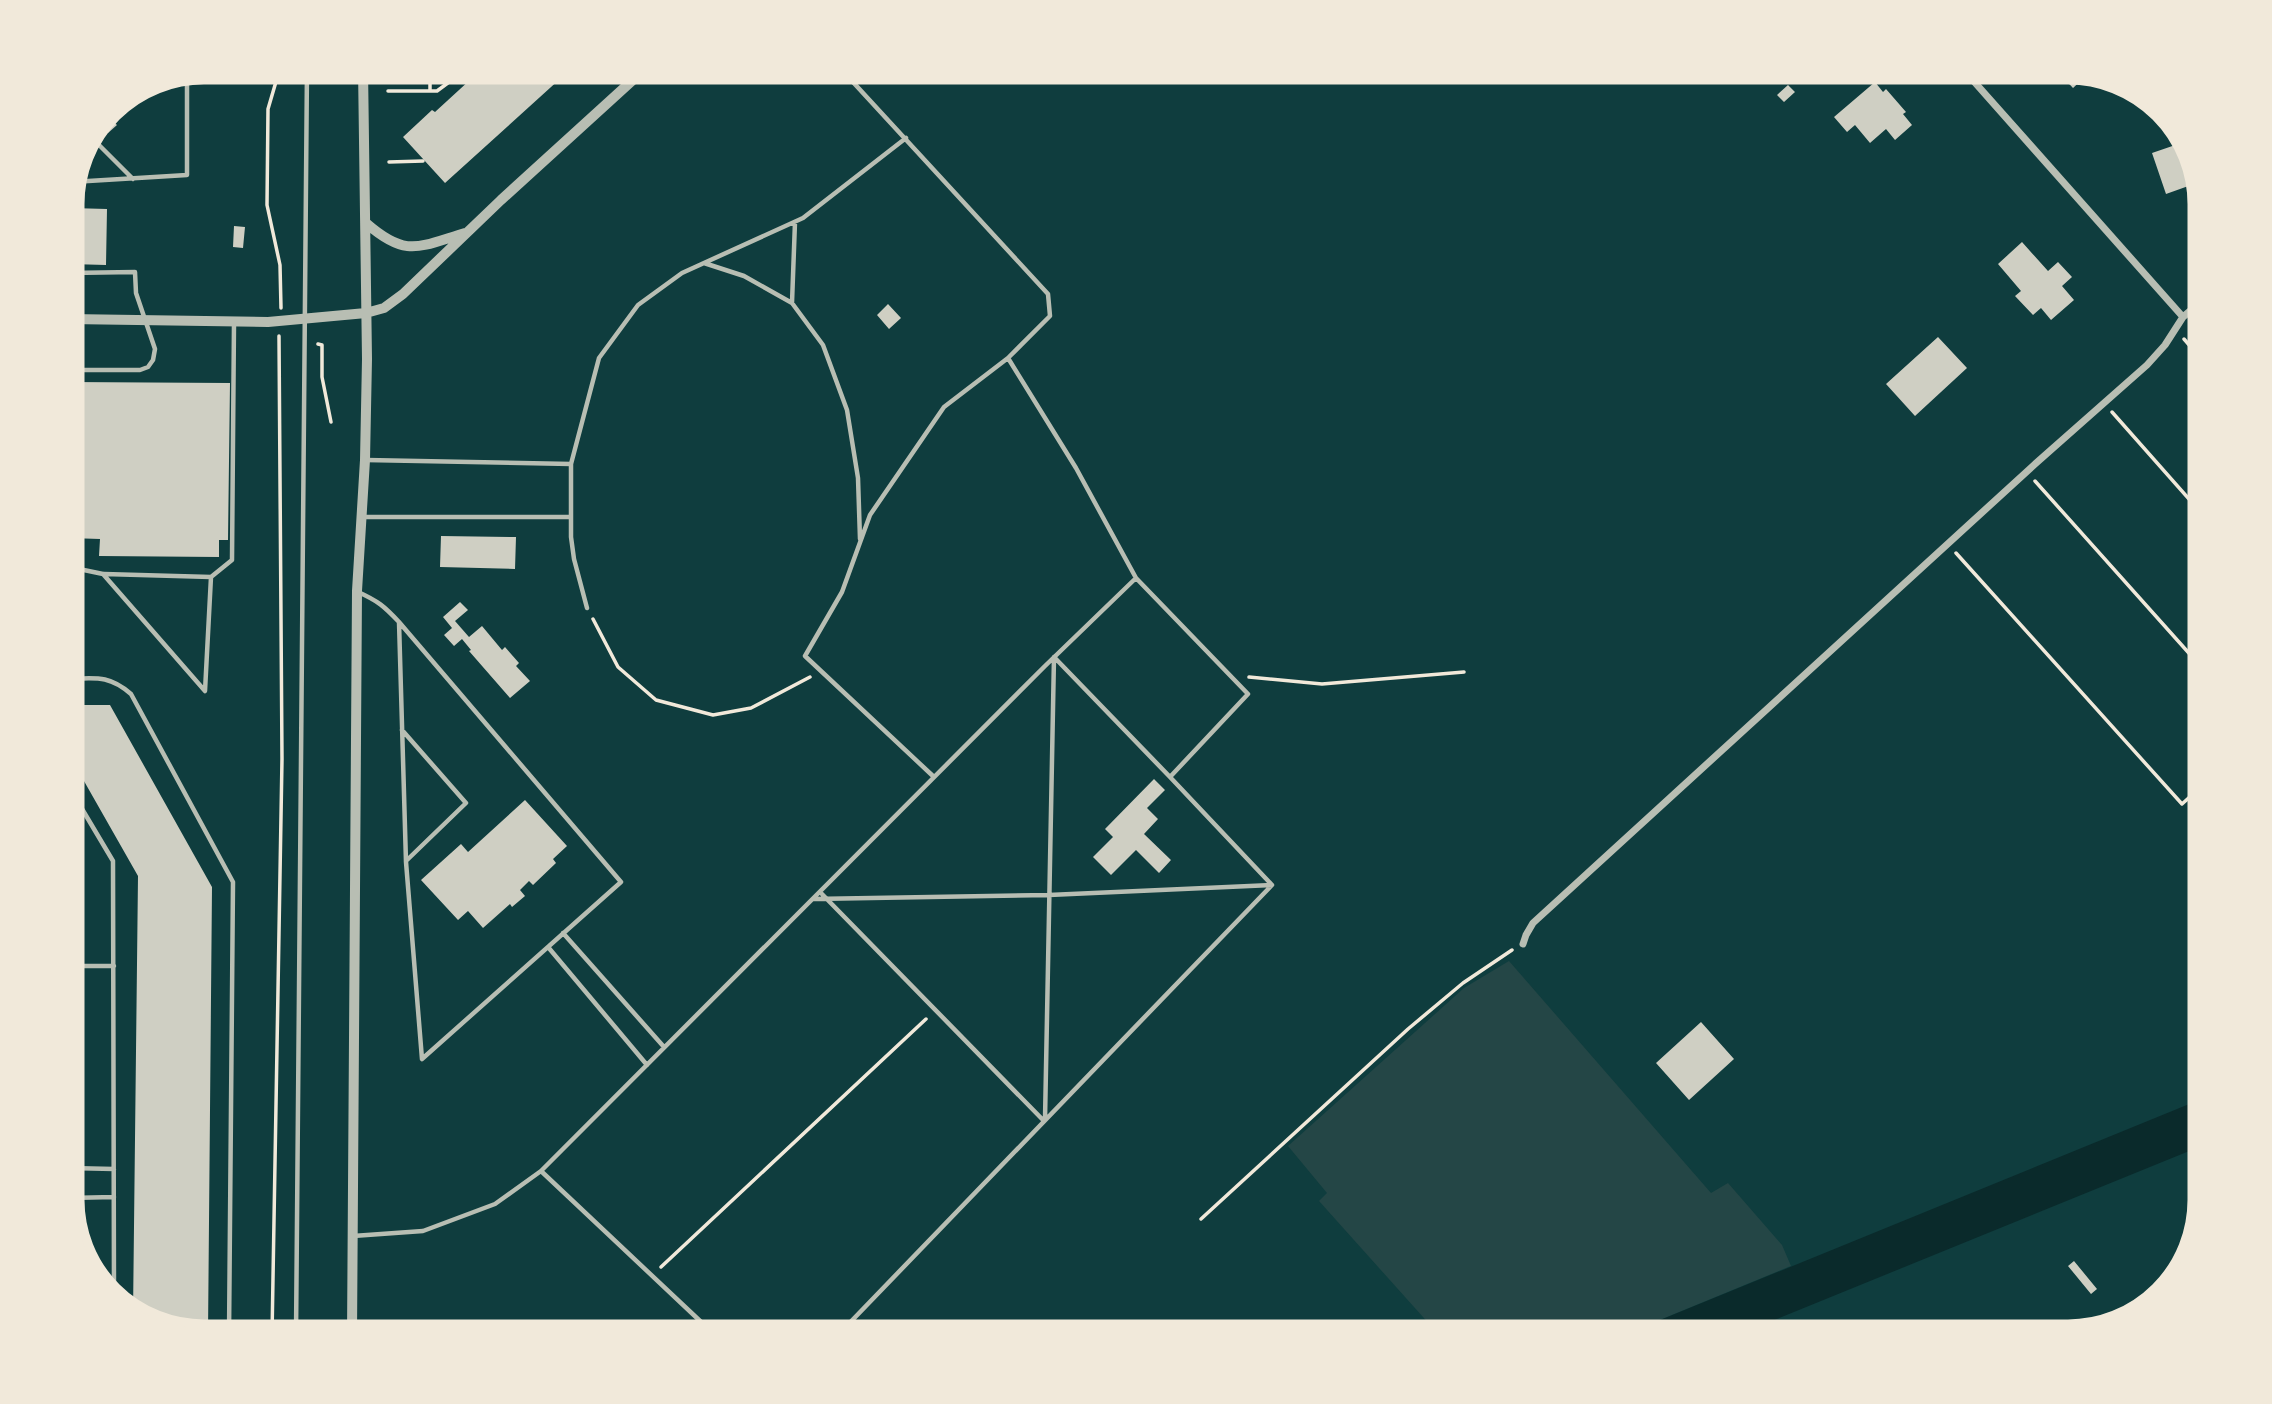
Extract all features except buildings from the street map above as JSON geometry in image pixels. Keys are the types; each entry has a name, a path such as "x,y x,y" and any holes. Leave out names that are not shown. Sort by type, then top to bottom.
{"street":[{"path":"352,1324 357,591 365,460 366,223 363,80"},
{"path":"81,319 268,322 366,313 384,308 403,295 467,232 633,80"},
{"path":"1973,80 2183,317"},
{"path":"366,223 390,242 408,247 467,232"},
{"path":"1523,944 1534,923 2027,471 2147,365 2191,310"}],"lane":[{"path":"296,1324 307,80"},
{"path":"851,80 1048,294 1051,316 1007,358 944,407 870,515 842,592 805,656 934,777"},
{"path":"83,181 187,175 187,82"},
{"path":"587,608 574,559 570,517 571,464 599,359 638,305 682,273 796,222 906,138"},
{"path":"97,143 134,179"},
{"path":"792,303 796,222"},
{"path":"704,263 744,276 792,303 823,345 847,410 858,478 860,542"},
{"path":"81,273 135,272 136,293 155,349 153,360 148,367 140,370 81,370"},
{"path":"81,569 103,573 211,577 232,560 234,321"},
{"path":"1007,358 1076,468 1136,578 1248,694 1170,776"},
{"path":"365,460 571,464"},
{"path":"361,517 570,517"},
{"path":"103,573 205,691 211,577"},
{"path":"353,1236 423,1231 495,1205 541,1171 1136,578"},
{"path":"357,591 381,603 399,622 621,881 422,1059 406,862 399,622"},
{"path":"1054,657 1272,885"},
{"path":"1045,1121 1054,657"},
{"path":"81,679 106,678 118,683 131,695 233,882 229,1324"},
{"path":"402,730 466,803 406,862"},
{"path":"81,807 113,861 114,1284"},
{"path":"812,899 1049,895 1272,885"},
{"path":"849,1324 1272,885"},
{"path":"820,892 1045,1121"},
{"path":"563,933 664,1047"},
{"path":"548,947 647,1065"},
{"path":"81,966 114,966"},
{"path":"81,1168 114,1169"},
{"path":"541,1171 703,1324"},
{"path":"81,1198 114,1197"}],"path":[{"path":"277,80 268,110 267,205 280,265 281,305"},
{"path":"430,80 430,91"},
{"path":"388,91 437,91 452,80"},
{"path":"389,162 423,161"},
{"path":"2175,329 2191,347"},
{"path":"272,1324 282,759 279,338"},
{"path":"318,344 322,345 322,377 331,422"},
{"path":"2105,403 2191,502"},
{"path":"2027,471 2191,656"},
{"path":"1948,544 2182,804 2192,796"},
{"path":"587,608 618,667 656,700 713,715 751,708 820,671"},
{"path":"1229,675 1322,684 1464,672"},
{"path":"1201,1219 1463,982 1523,944"},
{"path":"652,1276 935,1010"}],"shaded area":[{"path":"1509,961 1711,1193 1728,1183 1782,1245 1791,1266 1650,1324 1429,1324 1319,1201 1327,1193 1288,1146 1464,988"},
{"path":"2192,1103 2192,1150 1764,1324 1650,1324"}]}
